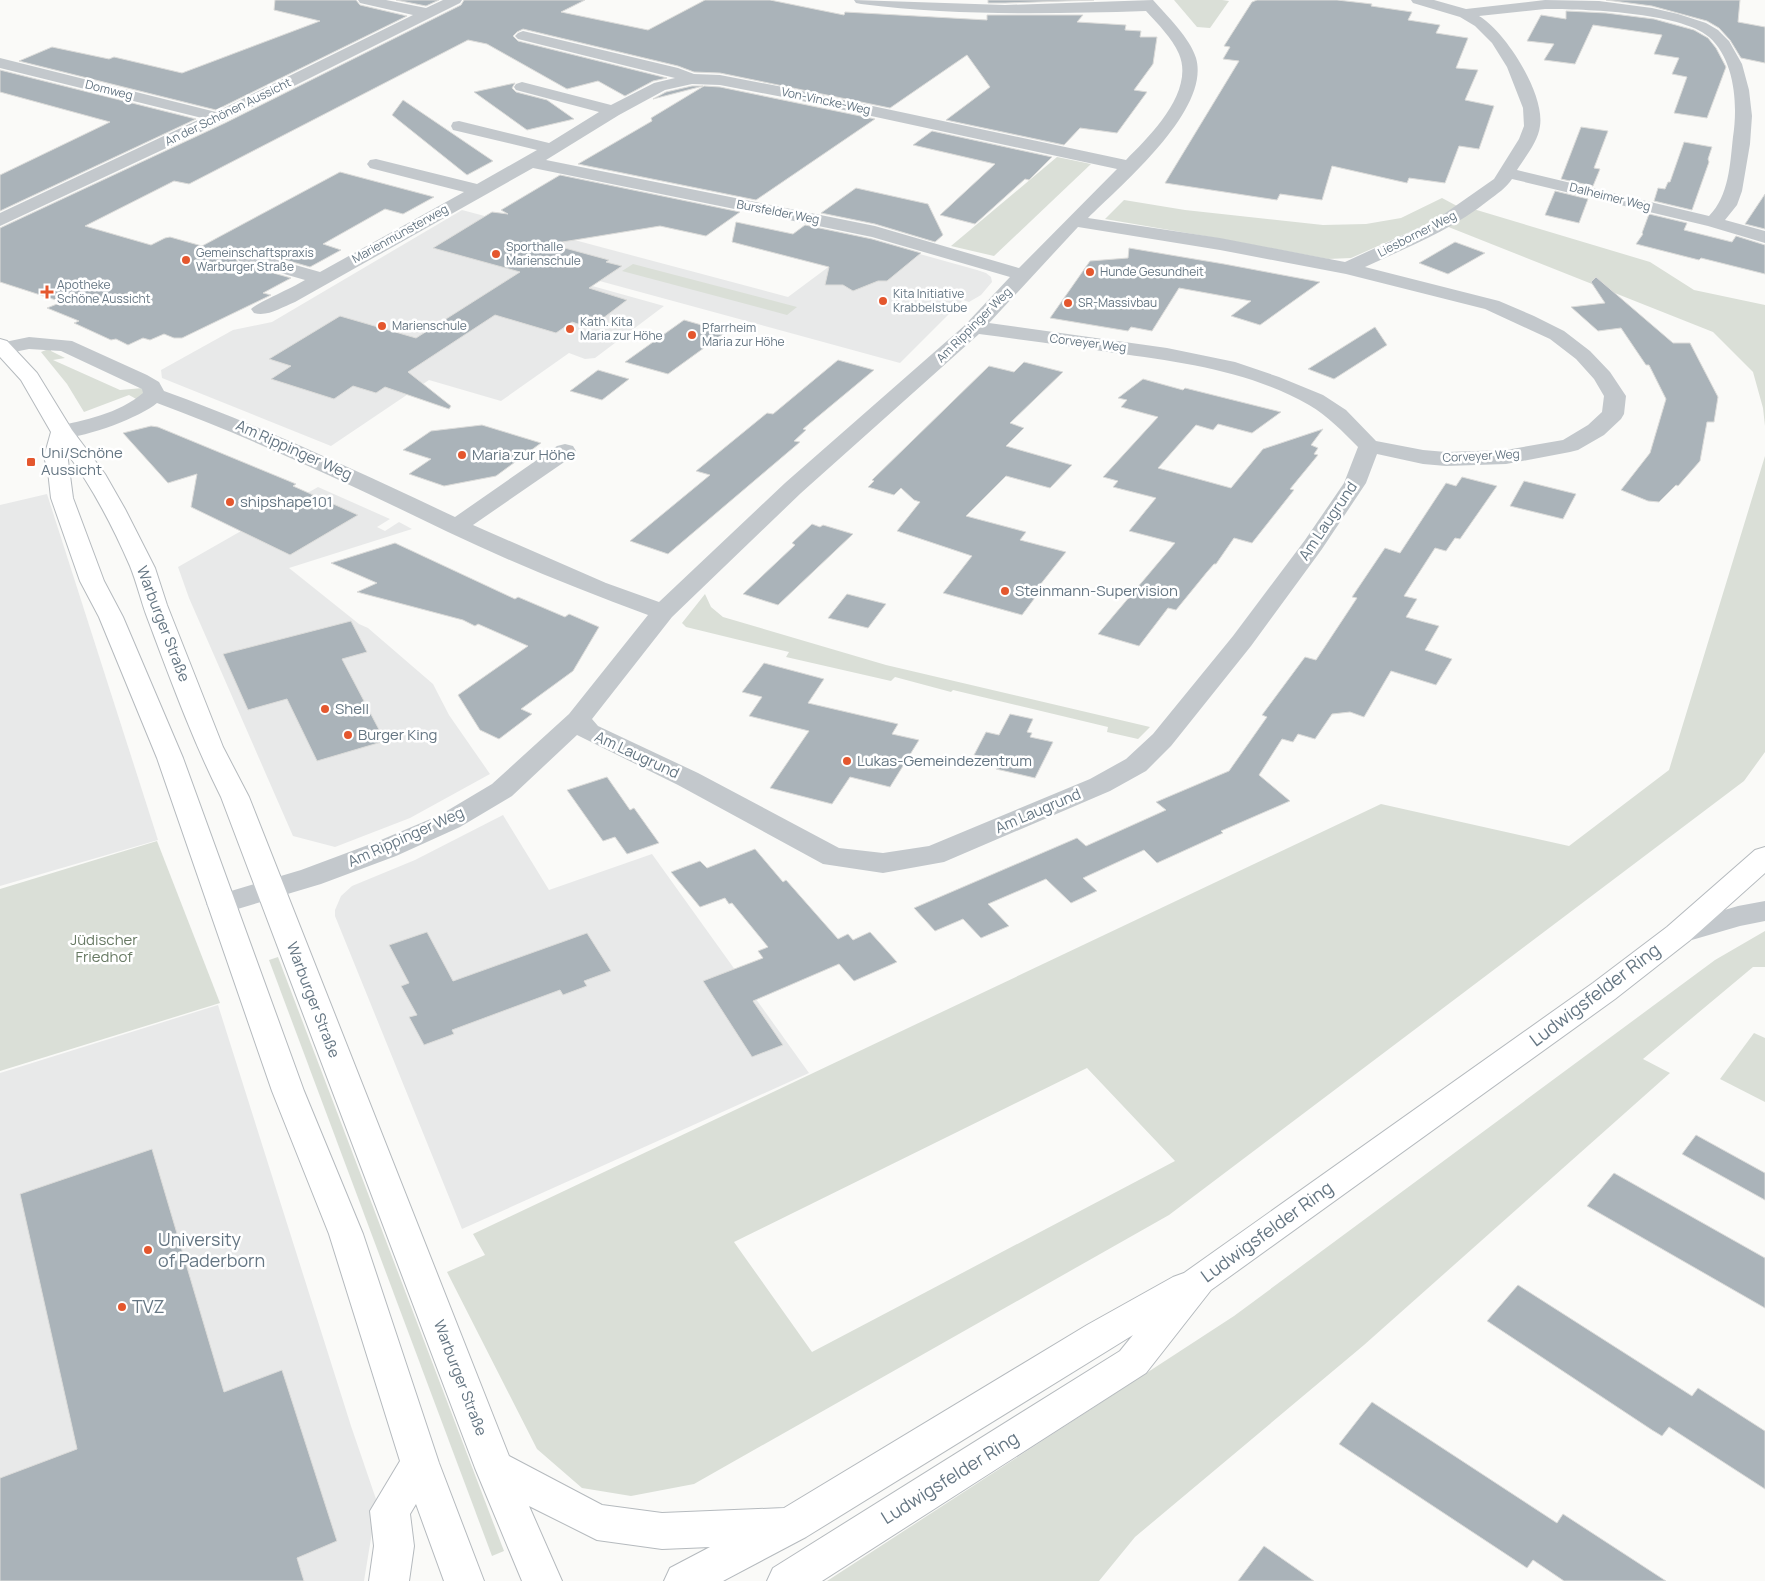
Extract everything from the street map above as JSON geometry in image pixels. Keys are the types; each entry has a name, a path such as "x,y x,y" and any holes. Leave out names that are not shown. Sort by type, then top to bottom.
{"main road":[{"name":"Warburger Straße","path":"2,347 30,377 62,432 94,474 143,568 155,605 210,747 235,797 494,1468 532,1562 542,1581"},
{"path":"62,432 55,457 60,471 62,498 92,581 111,617 170,758 288,1091 346,1234 420,1463 464,1581"},
{"name":"Ludwigsfelder Ring","path":"787,1581 1132,1362 1199,1280 1604,991 1678,934 1765,857"},
{"path":"684,1581 792,1524 1092,1341 1199,1280"},
{"path":"389,1581 394,1546 390,1511 420,1463"},
{"path":"494,1468 597,1522 662,1531 792,1524"}],"street":[{"path":"365,0 427,13"},
{"name":"An der Schönen Aussicht","path":"0,220 218,117 455,0"},
{"path":"861,0 962,9 1147,3"},
{"name":"Liesborner Weg","path":"1347,268 1440,225 1477,201 1501,182 1528,139 1532,126 1531,108 1515,67 1498,40 1465,14 1418,0"},
{"name":"Am Rippinger Weg","path":"221,904 311,877 362,859 450,821 502,790 578,720 662,612 793,488 928,370 974,327 1074,221 1150,146 1180,107 1190,78 1189,60 1186,52 1172,32 1147,3"},
{"path":"1465,14 1531,3 1602,4 1657,12 1699,26 1714,34 1725,46 1734,65 1742,88 1744,116 1729,204 1713,222"},
{"name":"Von-Vincke-Weg","path":"523,36 672,70 692,79 720,80 769,89 1130,166"},
{"name":"Domweg","path":"0,63 218,117"},
{"name":"Marienmünsterweg","path":"261,309 288,298 530,162 613,111 660,86 692,79"},
{"path":"522,87 613,111"},
{"path":"459,126 552,149"},
{"name":"Bursfelder Weg","path":"530,162 875,232 1023,275"},
{"name":"Marienmünsterweg","path":"376,164 479,190"},
{"name":"Dalheimer Weg","path":"1507,173 1713,222 1765,237"},
{"name":"Corveyer Weg","path":"974,327 1167,354 1228,366 1272,381 1315,400 1338,415 1369,446 1423,457 1446,459 1506,457 1570,445 1596,430 1613,414 1615,396 1603,376 1583,355 1557,335 1527,320 1483,303 1347,268 1212,243 1074,221"},
{"path":"246,257 322,278"},
{"name":"Warburger Straße","path":"2,347 29,343 65,345 140,379 152,386 154,395"},
{"path":"62,432 89,427 146,403 154,395"},
{"name":"Am Rippinger Weg","path":"154,395 211,414 295,449 456,527 601,590 662,612"},
{"name":"Am Laugrund","path":"578,720 589,732 688,779 833,857 883,863 934,855 1100,785 1136,765 1162,740 1242,641 1314,544 1355,483 1369,446"},
{"path":"456,527 564,451"},
{"name":"Ludwigsfelder Ring","path":"1678,934 1738,916 1765,911"}],"shaded area":[{"name":"Marienschule","path":"462,210 788,297 866,239 986,273 991,277 992,282 981,295 969,302 963,300 900,363 585,277 578,282 664,306 595,358 585,359 569,353 501,401 429,380 331,446 162,378 161,370 233,330 272,322"},
{"path":"318,487 390,519 377,527 385,531 399,522 412,529 289,568 359,624 368,628 433,684 449,715 490,774 410,818 335,847 293,836 189,598 178,567"},
{"path":"47,494 158,840 0,886 0,505"},
{"path":"503,815 549,890 652,854 809,1073 462,1229 335,916 335,910 341,896 352,886 415,860"},
{"name":"University of Paderborn","path":"218,1005 351,1426 377,1502 364,1581 0,1581 0,1073"}],"green space":[{"path":"1174,0 1229,1 1210,28 1197,27"},
{"path":"1057,157 1091,164 994,256 951,246"},
{"path":"1442,198 1457,206 1432,222 1351,258 1328,259 1105,219 1124,200 1185,210 1323,225 1366,224 1401,218"},
{"path":"1470,208 1650,262 1694,290 1765,305 1765,426 1763,408 1753,372 1713,332 1446,226"},
{"path":"633,264 797,307 787,315 622,271"},
{"path":"51,348 51,351 65,358 53,360 120,390 143,388 145,394 138,400 129,395 84,412 67,384 41,352"},
{"path":"1765,456 1765,752 1744,781 1169,1215 694,1484 631,1496 582,1488 537,1449 447,1272 485,1255 473,1234 1381,804 1569,846 1669,770","holes":["1087,1068 1175,1161 812,1352 734,1242"]},
{"path":"705,594 711,607 723,617 886,665 1150,727 1138,739 1107,732 1108,727 953,690 951,692 895,677 891,681 786,657 789,652 686,627 682,623"},
{"name":"Jüdischer Friedhof","path":"157,841 220,1003 0,1071 0,889"},
{"path":"1765,931 1765,967 1753,967 1643,1059 1670,1073 1364,1345 1135,1537 1099,1581 827,1581 1234,1316 1715,960"},
{"path":"278,957 504,1551 492,1556 269,960"},
{"path":"1754,1033 1765,1038 1765,1102 1720,1079"}],"building":[{"path":"275,0 356,0 360,5 407,16 216,110 19,61 52,47 109,59 114,57 182,73 320,21 274,10"},
{"path":"396,0 439,0 426,6"},
{"path":"464,0 585,0 561,12 648,30 705,0 770,0 844,15 845,12 987,20 987,15 1083,15 1077,22 1126,25 1125,30 1141,31 1140,37 1157,37 1153,64 1134,90 1147,92 1117,133 1080,128 1064,145 946,120 990,87 967,55 890,108 720,73 694,72 678,66 523,29 517,32 513,36 518,41 667,78 653,81 625,96 598,81 567,89 487,44 468,40 189,184 174,181 85,226 151,245 170,237 202,246 340,172 434,197 403,214 385,209 323,244 341,250 310,267 247,249 238,251 235,256 238,263 291,278 263,293 271,295 182,338 174,338 164,334 150,340 143,338 128,345 116,339 111,340 74,323 79,321 47,308 62,302 0,282 0,228 225,123 461,5"},
{"path":"988,0 1094,0 988,3"},
{"path":"1257,0 1337,0 1372,4 1371,6 1412,12 1408,20 1440,25 1436,33 1468,38 1456,68 1478,70 1465,100 1494,106 1479,149 1459,146 1445,183 1409,178 1407,183 1332,166 1322,200 1280,194 1277,200 1165,183 1239,61 1223,59 1230,47 1224,46 1252,2"},
{"path":"1606,0 1740,0 1738,22 1765,27 1765,63 1741,58 1730,40 1719,28 1707,21 1652,6"},
{"path":"1566,11 1606,13 1654,19 1694,30 1708,38 1716,48 1726,67 1707,118 1674,113 1687,77 1672,74 1679,58 1654,54 1662,35 1593,25 1575,64 1544,60 1554,44 1527,41 1541,15 1566,19"},
{"path":"0,70 196,119 0,211 0,175 110,122 0,92"},
{"path":"515,83 512,88 516,92 547,100 574,119 527,130 474,92"},
{"path":"692,86 703,86 653,99 666,92"},
{"path":"704,86 720,87 875,119 756,200 578,164 652,121 651,118"},
{"path":"403,100 493,161 467,175 392,115"},
{"path":"1581,127 1608,131 1594,168 1600,169 1593,186 1561,179"},
{"path":"932,131 1052,157 1029,180 1025,179 975,224 940,215 995,164 913,145"},
{"path":"1684,142 1712,147 1708,159 1709,162 1692,210 1654,201 1658,188 1665,189 1668,182 1670,182"},
{"path":"560,175 740,212 706,236 660,226 550,244 609,260 606,262 622,266 589,288 627,300 590,328 572,322 556,333 495,315 408,372 451,406 449,409 385,387 376,393 353,386 334,399 271,379 291,366 269,359 340,316 416,338 520,272 433,248 492,212 508,214 501,210"},
{"path":"856,188 928,204 943,235 935,242 875,224 821,213"},
{"path":"1555,191 1588,199 1579,223 1545,215"},
{"path":"1765,194 1765,229 1745,224"},
{"path":"1649,214 1687,223 1684,230 1732,242 1736,236 1765,245 1765,274 1636,244 1643,234"},
{"path":"736,222 793,234 805,225 872,239 921,253 887,281 878,281 853,291 843,285 825,285 829,267 732,242"},
{"path":"1455,242 1485,253 1448,274 1419,263"},
{"path":"1129,248 1320,282 1260,325 1231,316 1251,301 1179,288 1152,331 1131,327 1128,331 1050,318 1090,261 1128,258"},
{"path":"1596,277 1673,343 1690,343 1718,397 1714,422 1707,422 1700,461 1678,486 1676,485 1659,502 1648,501 1621,490 1650,453 1666,399 1649,365 1646,365 1621,328 1598,331 1571,307 1605,303 1591,282"},
{"path":"684,320 726,332 668,374 625,362"},
{"path":"1375,327 1387,345 1334,379 1308,369"},
{"path":"838,360 874,370 803,429 806,430 794,441 800,442 668,554 630,541 710,475 696,471 767,413 773,414"},
{"path":"1024,362 1063,372 1010,423 1024,428 1006,446 1072,465 1050,488 1006,476 966,516 1026,532 1020,540 1066,552 1036,590 1040,591 1022,615 943,593 972,556 897,531 920,502 914,500 901,488 894,495 868,487 874,481 872,480 989,366 1014,372"},
{"path":"598,370 629,379 602,400 570,391"},
{"path":"1143,379 1281,412 1252,433 1218,424 1213,430 1196,425 1158,468 1231,488 1263,449 1323,429 1311,445 1318,448 1314,454 1318,455 1290,489 1294,490 1252,543 1234,538 1216,564 1207,572 1176,610 1168,608 1139,646 1098,634 1175,543 1129,531 1156,498 1113,487 1118,481 1103,477 1158,417 1121,407 1127,400 1118,398"},
{"name":"Maria zur Höhe","path":"482,425 541,443 496,476 444,486 409,474 431,459 403,450 431,431"},
{"path":"151,426 158,427 296,484 293,486 358,515 290,555 191,507 197,474 168,483 123,433"},
{"path":"1462,477 1497,486 1460,539 1455,538 1446,551 1435,548 1404,596 1417,599 1406,617 1439,626 1425,650 1452,659 1436,685 1391,671 1364,717 1350,712 1332,714 1315,739 1298,734 1293,742 1282,739 1259,775 1290,801 1221,831 1223,833 1157,863 1144,850 1083,878 1097,891 1071,903 1046,879 988,904 1009,926 981,938 963,919 935,931 914,908 1077,838 1086,846 1166,810 1156,802 1229,771 1267,717 1262,715 1305,657 1316,660 1357,598 1352,597 1385,548 1400,553 1446,483 1456,486"},
{"path":"1524,481 1576,494 1563,519 1510,506"},
{"path":"812,524 820,527 823,525 853,534 778,605 743,594 795,545 792,543"},
{"path":"395,543 515,599 518,597 565,617 569,614 599,627 573,671 521,709 532,714 499,739 480,730 458,695 528,646 478,624 475,626 463,620 357,592 377,583 331,563"},
{"path":"847,594 886,604 868,628 828,618"},
{"path":"351,621 367,652 342,659 385,741 317,761 287,699 248,710 223,654"},
{"name":"Lukas-Gemeindezentrum","path":"764,663 824,679 808,703 898,724 892,734 919,740 890,787 850,777 832,804 770,788 809,731 749,716 762,697 742,692"},
{"path":"1010,714 1033,719 1027,732 1032,733 1030,737 1053,742 1035,778 996,769 1001,762 974,755 986,732 999,735"},
{"path":"607,777 630,810 634,808 659,843 627,854 615,837 603,841 567,790"},
{"path":"755,849 783,882 786,880 838,939 848,934 853,940 870,932 897,962 854,981 839,964 753,1001 783,1045 752,1057 703,981 763,958 758,951 768,947 732,903 729,904 725,898 700,907 671,872 700,861 707,868"},
{"path":"427,932 453,981 587,933 611,971 584,981 587,986 563,995 560,990 452,1030 454,1034 424,1045 409,1017 417,1015 401,986 409,983 389,945"},
{"path":"1696,1135 1765,1173 1765,1200 1682,1154"},
{"path":"152,1149 224,1392 282,1370 337,1541 297,1558 304,1581 0,1581 0,1478 77,1449 20,1194"},
{"path":"1614,1173 1765,1258 1765,1308 1587,1206"},
{"path":"1518,1285 1692,1396 1698,1388 1765,1431 1765,1489 1669,1427 1662,1436 1652,1430 1487,1321"},
{"path":"1372,1402 1557,1523 1563,1514 1666,1581 1564,1581 1533,1560 1527,1568 1339,1444"},
{"path":"1264,1546 1314,1581 1238,1581"}],"place":[{"name":"Sporthalle Marienschule","path":"496,254"},
{"name":"Gemeinschaftspraxis Warburger Straße","path":"186,260"},
{"name":"Hunde Gesundheit","path":"1090,272"},
{"name":"Apotheke Schöne Aussicht","path":"47,292"},
{"name":"Kita Initiative Krabbelstube","path":"883,301"},
{"name":"SR-Massivbau","path":"1068,303"},
{"name":"Marienschule","path":"382,326"},
{"name":"Kath. Kita Maria zur Höhe","path":"570,329"},
{"name":"Pfarrheim Maria zur Höhe","path":"692,335"},
{"name":"Maria zur Höhe","path":"462,455"},
{"name":"Uni/Schöne Aussicht","path":"31,462"},
{"name":"shipshape101","path":"230,502"},
{"name":"Steinmann-Supervision","path":"1005,591"},
{"name":"Shell","path":"325,709"},
{"name":"Burger King","path":"348,735"},
{"name":"Lukas-Gemeindezentrum","path":"847,761"},
{"name":"University of Paderborn","path":"148,1250"},
{"name":"TVZ","path":"122,1307"}]}
